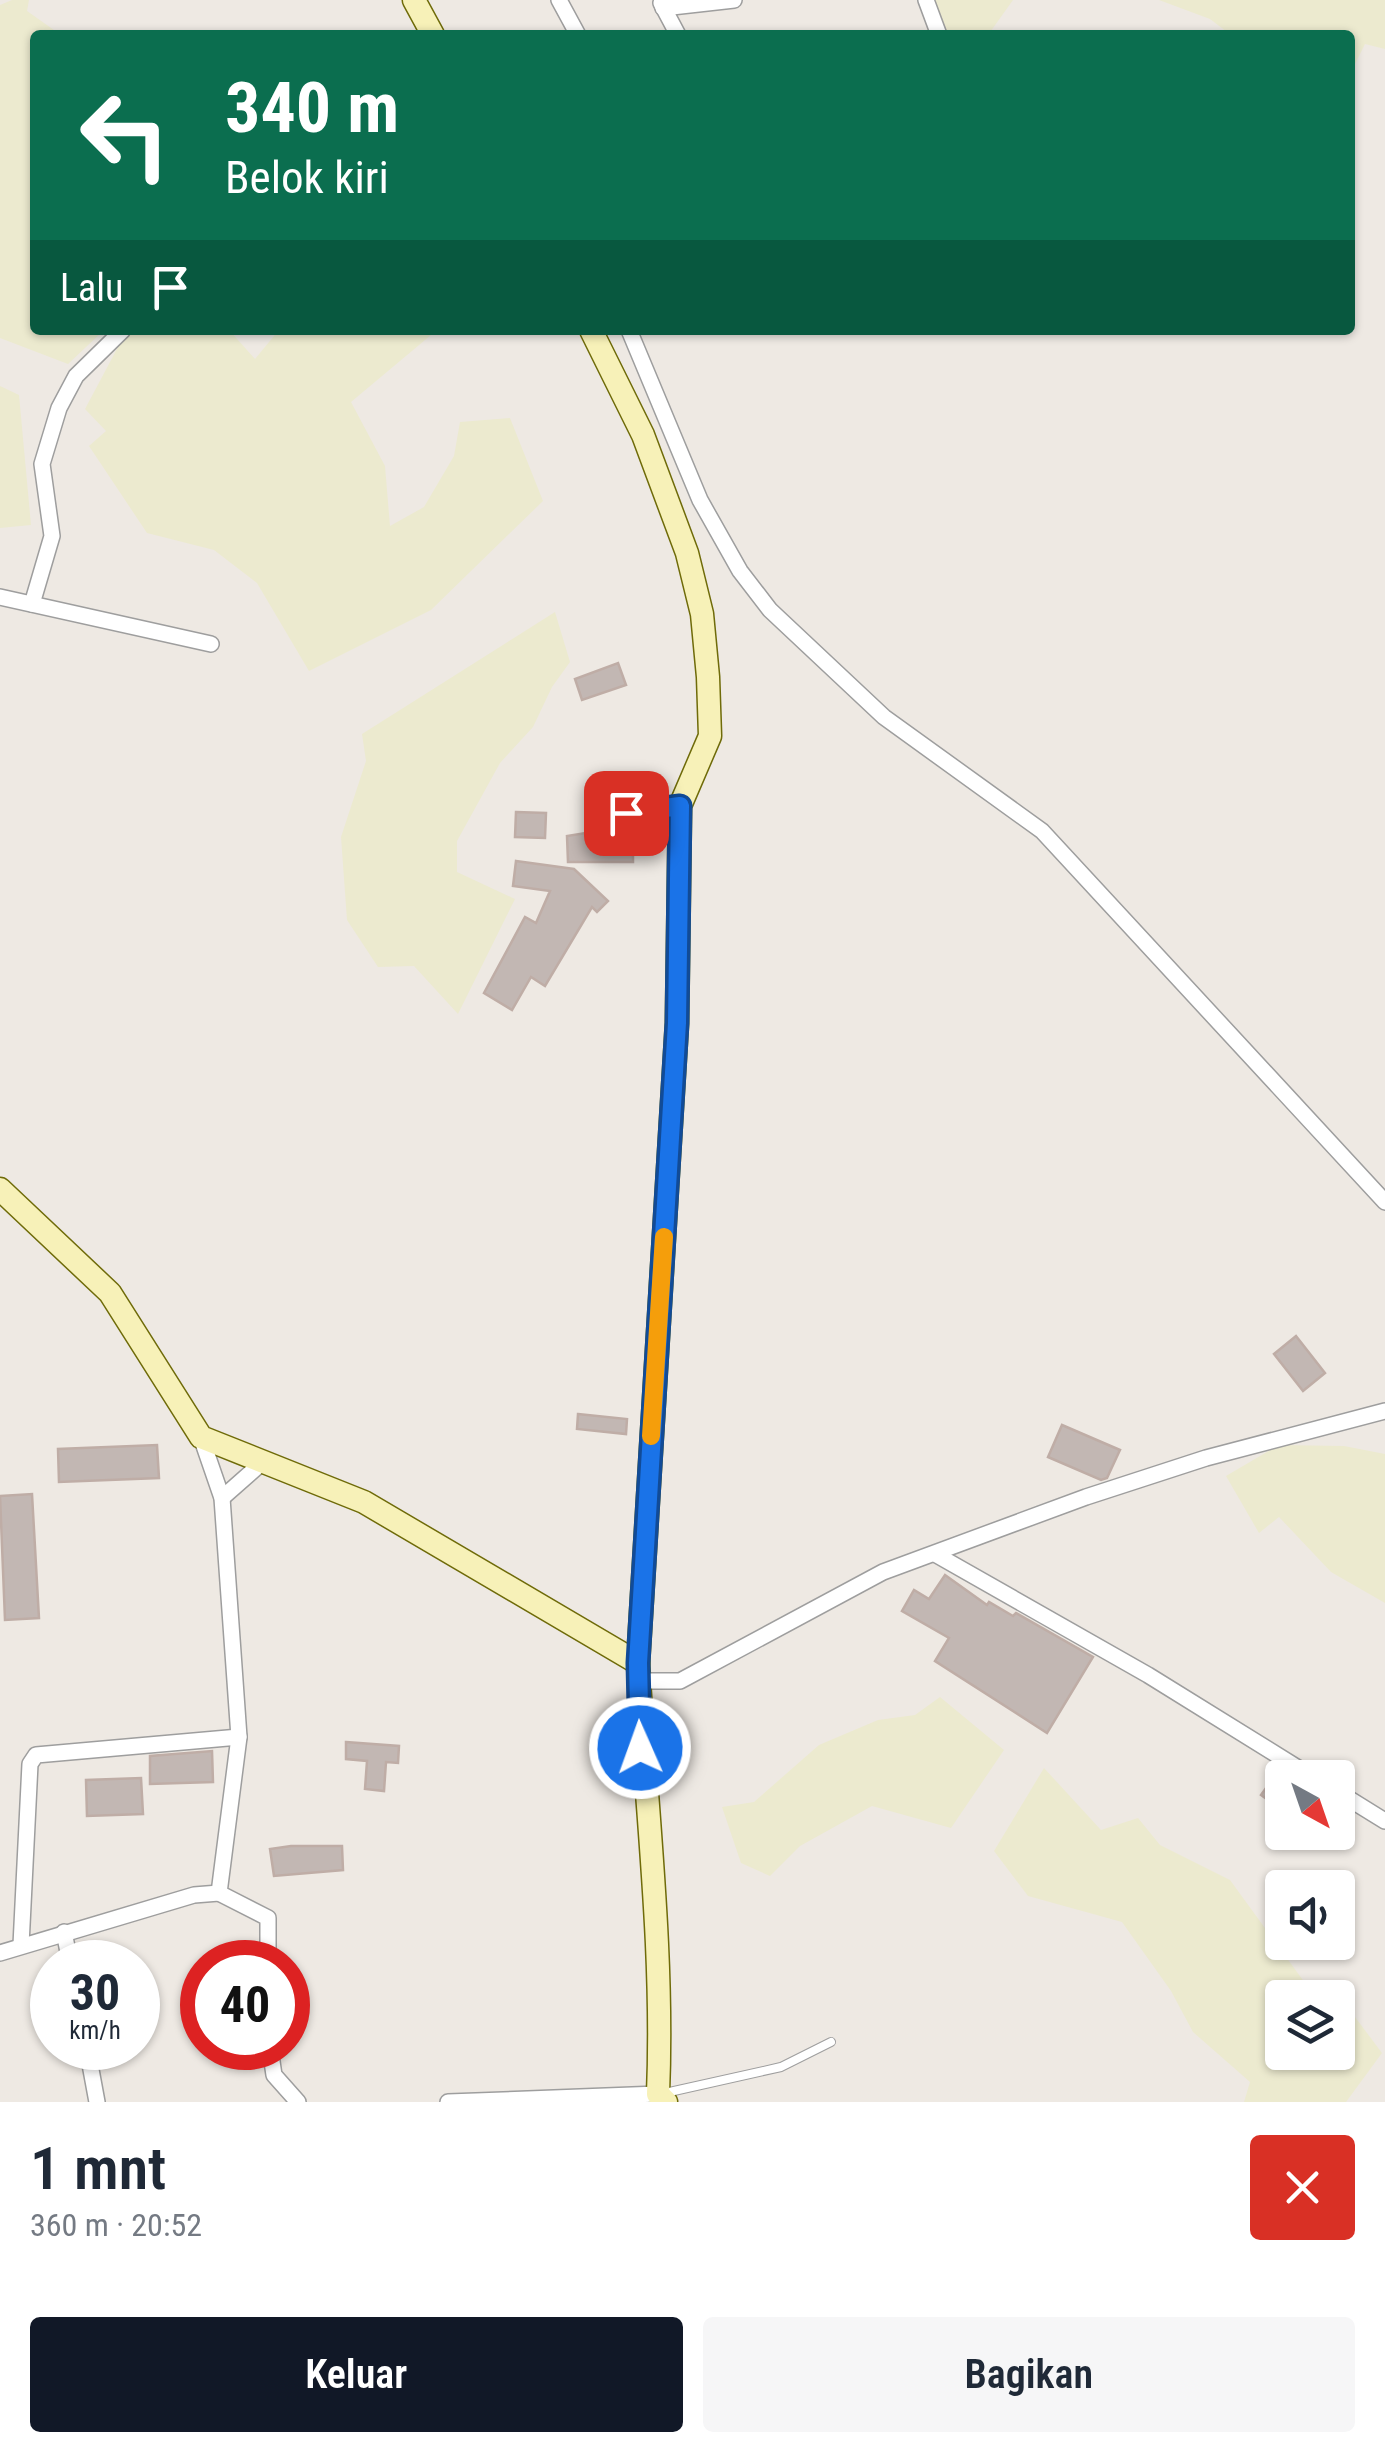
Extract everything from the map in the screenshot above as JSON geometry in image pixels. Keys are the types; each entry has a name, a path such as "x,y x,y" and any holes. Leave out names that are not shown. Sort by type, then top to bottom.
{"street":[{"path":"414,0 430,30"},
{"path":"558,0 575,30"},
{"path":"675,30 661,4 734,0"},
{"path":"926,0 937,30"},
{"path":"32,604 52,536 42,464 59,408 76,376 118,335"},
{"path":"448,2102 662,2098 655,1896 640,1748 638,1672 677,1023 680,806 710,736 702,614 686,553 654,462 593,335"},
{"path":"631,335 700,500 740,571 770,610 884,717 1042,831 1385,1202"},
{"path":"0,598 211,644"},
{"path":"0,1189 110,1292 201,1437 222,1498 239,1736 219,1893"},
{"path":"201,1437 364,1502 638,1672 680,1680 861,1583 935,1554 1206,1458 1385,1411"},
{"path":"222,1498 264,1460"},
{"path":"935,1554 1148,1674 1285,1760"},
{"path":"21,1945 30,1764 36,1755 239,1736"},
{"path":"1355,1802 1385,1821"},
{"path":"0,1952 194,1895 219,1893 268,1918 268,1940"},
{"path":"64,1932 66,1940"},
{"path":"91,2070 98,2102"},
{"path":"273,2070 295,2101"}],"lane":[{"path":"599,816 680,806"},
{"path":"662,2098 781,2067 832,2042"}],"shaded area":[{"path":"29,0 27,11 54,30 30,30 30,335 99,335 68,364 0,338 0,5"},
{"path":"931,0 1013,0 992,30 940,30"},
{"path":"1159,0 1385,0 1385,49 1365,44 1355,64 1355,30 1224,30 1210,19"},
{"path":"124,335 233,335 255,359 275,335 431,335 351,402 385,466 390,526 424,507 454,456 460,422 510,418 543,501 431,610 309,671 257,583 214,550 147,533 89,446 106,431 85,409"},
{"path":"0,386 19,395 31,525 0,528"},
{"path":"555,612 570,662 552,687 533,727 500,763 457,841 457,872 515,899 458,1014 414,966 378,967 347,920 341,837 366,761 362,734"},
{"path":"1279,1445 1344,1446 1385,1454 1385,1603 1331,1572 1279,1517 1259,1533 1226,1476"},
{"path":"940,1697 1004,1750 951,1828 872,1806 800,1846 770,1876 741,1863 722,1807 754,1802 819,1745 878,1720 915,1715"},
{"path":"1044,1768 1101,1830 1138,1818 1160,1845 1230,1880 1265,1928 1265,1960 1288,1960 1303,1980 1265,1980 1265,2070 1355,2070 1355,2017 1382,2053 1346,2102 1244,2102 1250,2082 1193,2032 1171,1991 1122,1922 1028,1896 994,1851"}],"building":[{"path":"618,663 626,685 582,700 575,679"},
{"path":"516,812 546,813 545,838 515,837"},
{"path":"633,832 633,862 568,862 567,836"},
{"path":"516,861 574,869 608,901 597,912 592,907 545,986 531,977 512,1010 484,993 525,917 536,923 550,891 513,886"},
{"path":"1296,1336 1325,1373 1303,1391 1274,1354"},
{"path":"578,1414 627,1419 626,1434 577,1429"},
{"path":"1062,1425 1120,1450 1107,1478 1101,1480 1048,1457"},
{"path":"157,1445 159,1478 59,1482 58,1449"},
{"path":"32,1494 39,1618 5,1620 0,1496"},
{"path":"945,1575 987,1605 989,1602 1013,1616 1016,1613 1093,1657 1047,1733 935,1661 949,1638 902,1611 914,1590 929,1599"},
{"path":"346,1742 399,1746 398,1763 386,1762 384,1791 365,1789 367,1761 346,1759"},
{"path":"212,1751 213,1782 150,1784 150,1756"},
{"path":"141,1778 143,1814 87,1816 86,1780"},
{"path":"342,1846 343,1870 274,1876 270,1849"}],"slow traffic":[{"path":"651,1436 664,1237"}],"route":[{"path":"626,813 680,806 677,1023 638,1663 640,1748"}]}
